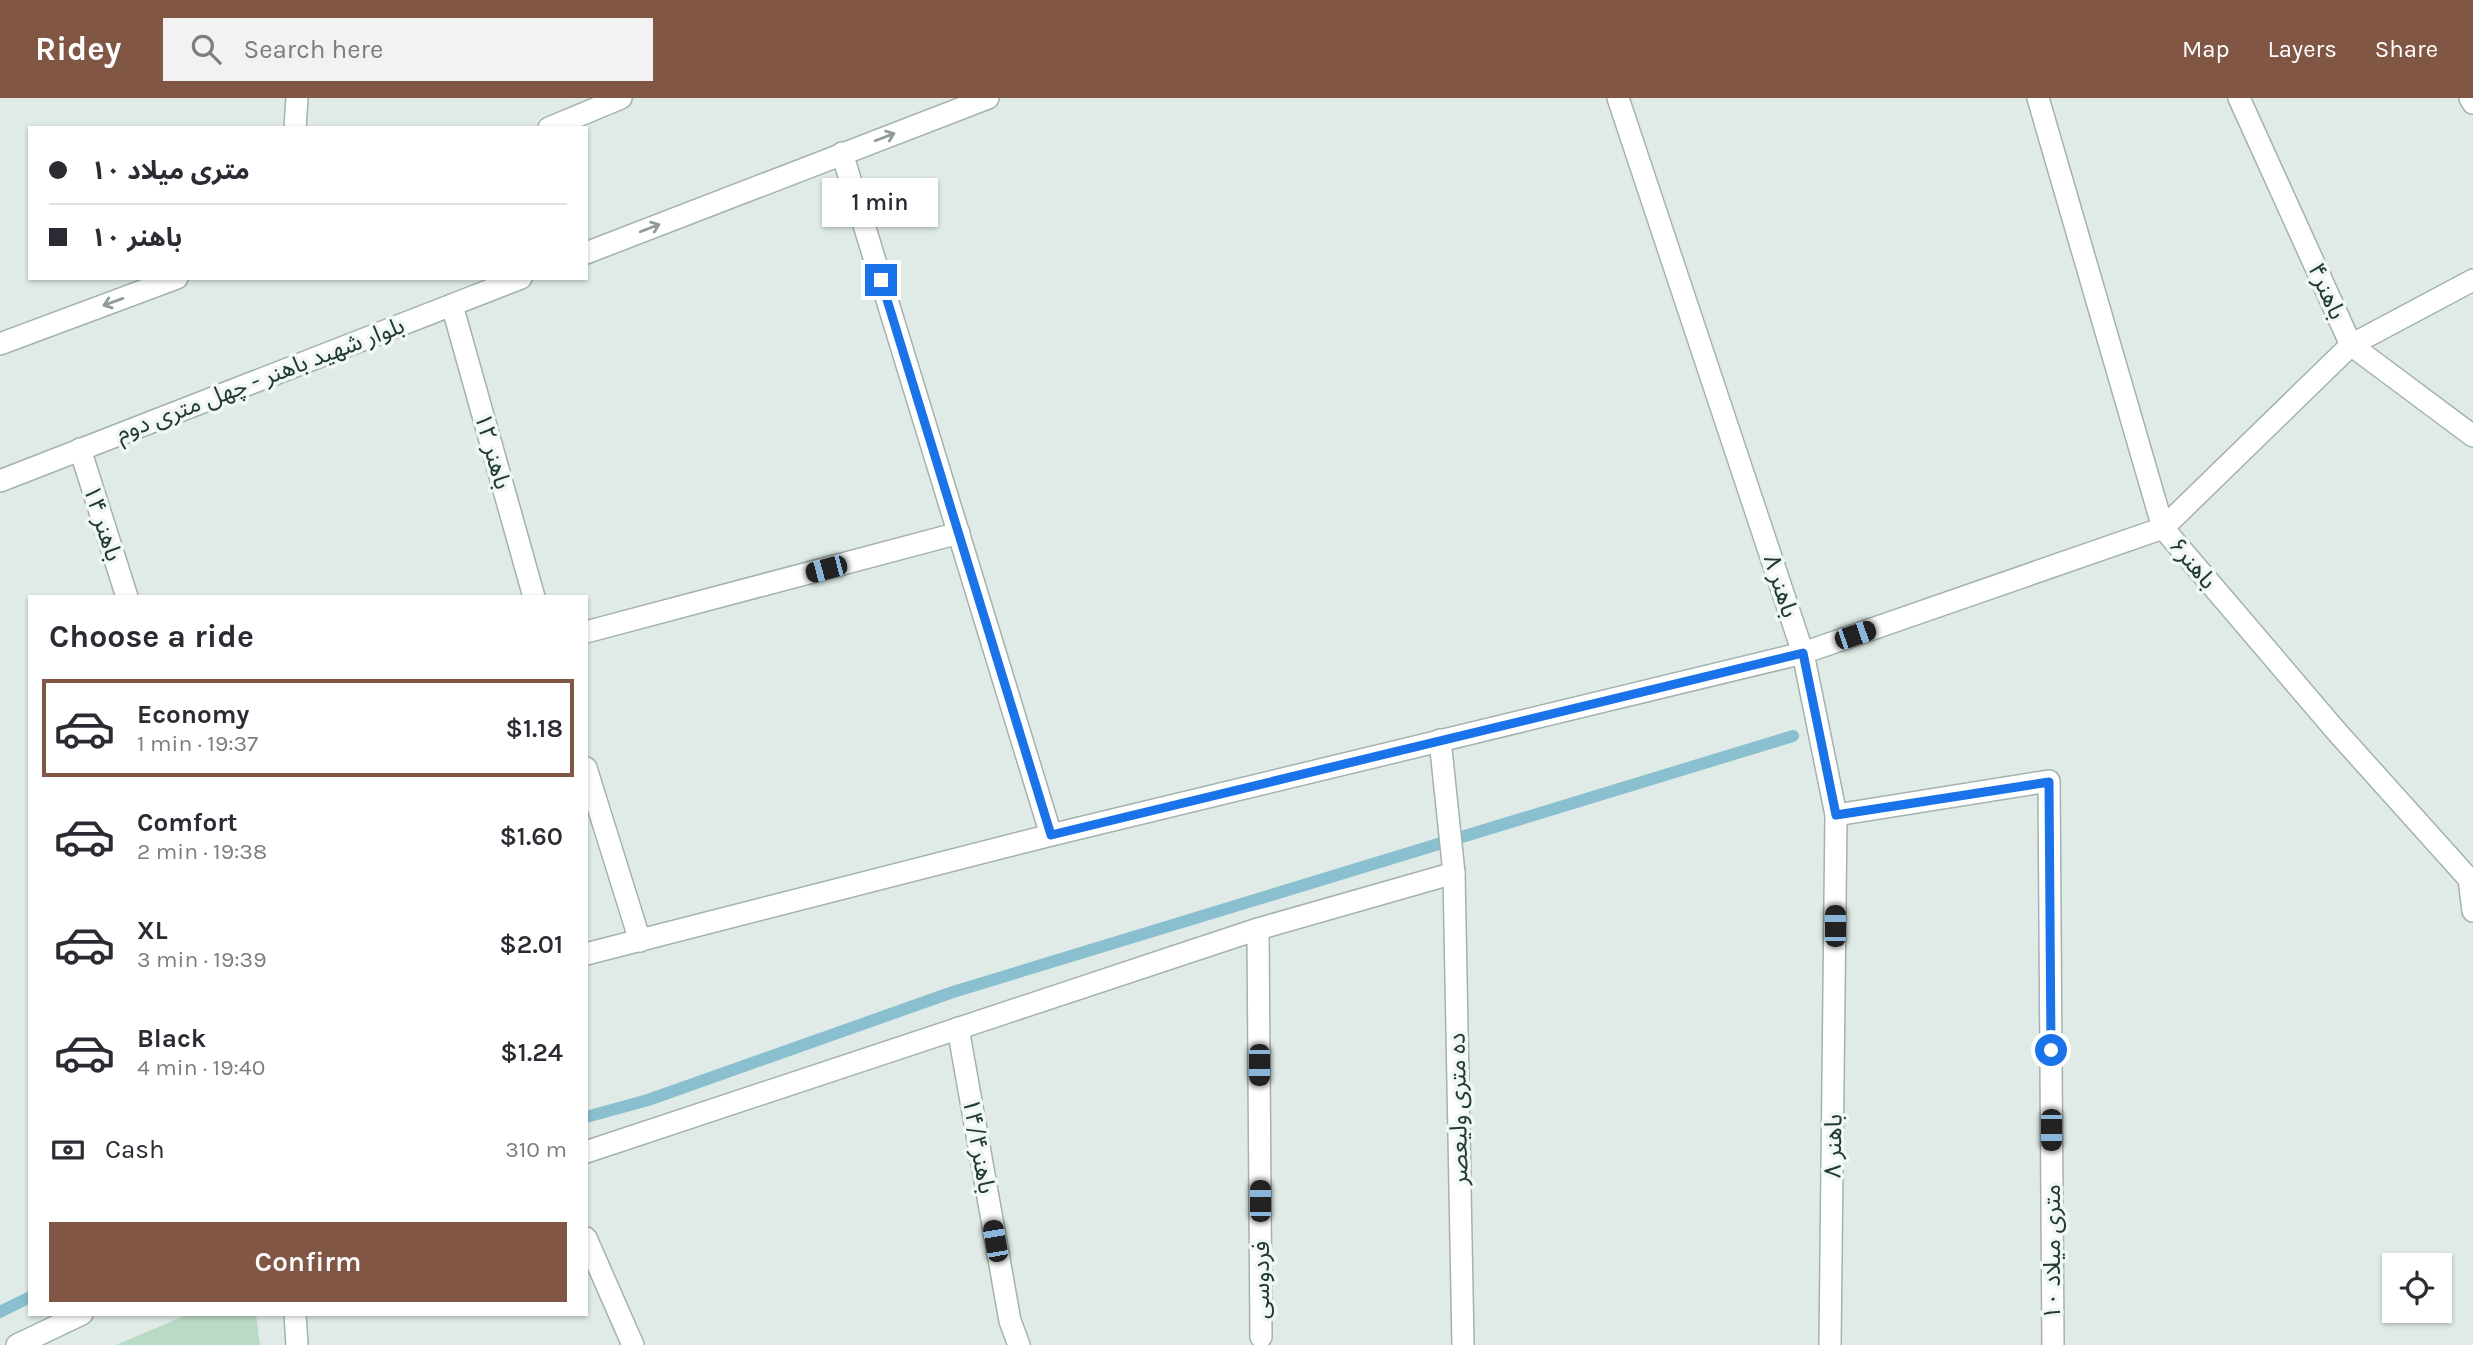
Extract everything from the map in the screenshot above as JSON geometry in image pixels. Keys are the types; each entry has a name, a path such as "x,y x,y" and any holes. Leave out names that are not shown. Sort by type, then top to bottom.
{"street":[{"path":"295,126 297,98"},
{"path":"554,126 621,98"},
{"path":"588,252 988,98"},
{"name":"باهنر ۸","path":"1618,98 1803,653 1836,815 1830,1345"},
{"name":"باهنر۶","path":"2038,98 2164,528 2337,732 2469,879 2473,911"},
{"name":"باهنر۴","path":"2239,98 2351,345 2473,436"},
{"path":"2470,98 2473,103"},
{"path":"842,153 1051,835"},
{"path":"0,344 172,280"},
{"name":"بلوار شهید باهنر - چهل متری دوم","path":"0,481 516,280"},
{"path":"588,954 1051,835 1803,653 2164,528 2351,345 2473,280"},
{"name":"باهنر ۱۲","path":"452,305 533,595"},
{"name":"باهنر ۱۴","path":"80,449 126,595"},
{"path":"588,631 959,533"},
{"name":"ده متری ولیعصر","path":"1440,740 1454,873 1462,1345"},
{"path":"588,774 640,941"},
{"name":"۱۰ متری میلاد","path":"1836,815 2049,782 2053,1345"},
{"path":"588,1152 1258,929 1454,873"},
{"name":"فردوسی","path":"1258,929 1261,1337"},
{"name":"باهنر۱۴/۴","path":"958,1028 1010,1321 1019,1345"},
{"path":"588,1243 633,1345"},
{"path":"17,1345 78,1316"},
{"path":"295,1316 297,1345"}],"green space":[{"path":"184,1316 256,1316 260,1345 116,1345"}],"waterway":[{"path":"588,1116 648,1100 953,992 1793,736"},
{"path":"0,1312 28,1298"}],"route":[{"path":"881,280 1051,835 1803,653 1836,815 2049,782 2051,1050"}]}
